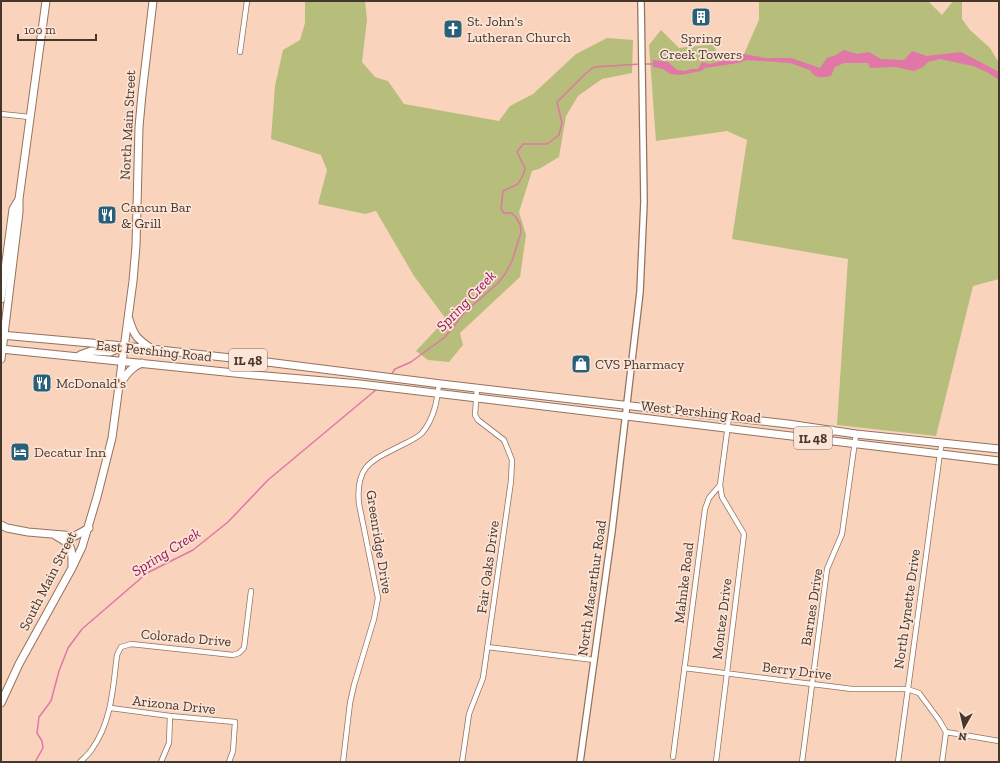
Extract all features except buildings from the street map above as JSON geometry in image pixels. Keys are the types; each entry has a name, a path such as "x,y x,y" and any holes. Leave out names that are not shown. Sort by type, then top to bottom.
{"main road":[{"path":"1,360 19,212 19,199 46,1"},
{"name":"North Main Street","path":"124,346 136,246 139,127 153,1"},
{"path":"1,299 13,209 19,199"},
{"path":"128,314 132,331 136,338 154,350"},
{"name":"IL 48","path":"3,335 154,350"},
{"path":"77,356 91,351 110,352 124,346"},
{"name":"South Main Street","path":"1,704 3,696 72,568 82,546 98,498 112,438 124,346"},
{"name":"East Pershing Road","path":"2,349 143,362 399,389"},
{"name":"West Pershing Road","path":"154,350 729,417 856,434 999,449"},
{"path":"119,386 130,370 143,362"},
{"name":"West Pershing Road","path":"399,389 999,461"},
{"path":"775,433 792,432 830,434 832,430"},
{"path":"1,525 28,532 75,536 88,528"},
{"path":"54,535 70,544 72,550 72,568"}],"street":[{"path":"240,52 247,1"},
{"name":"North Macarthur Road","path":"580,762 612,531 638,315 643,243 644,200 640,32 641,1"},
{"path":"1,114 30,117"},
{"name":"Greenridge Drive","path":"343,762 350,703 374,619 378,598 359,504 358,492 360,479 364,469 370,463 417,437 423,432 434,414 439,384"},
{"name":"Fair Oaks Drive","path":"462,762 468,714 483,678 504,537 512,460 504,440 478,420 474,415 477,388"},
{"name":"Mahnke Road","path":"673,757 705,509 709,498 720,485 729,417"},
{"name":"Barnes Drive","path":"802,762 827,569 842,534 856,443 856,434"},
{"name":"North Lynette Drive","path":"942,442 907,689 919,693 940,720 946,732"},
{"name":"Montez Drive","path":"716,762 744,534 722,497 720,485"},
{"name":"Colorado Drive","path":"80,762 92,749 102,733 111,708 117,654 121,647 131,644 233,655 239,653 244,648 251,591"},
{"path":"487,647 594,660"},
{"name":"Berry Drive","path":"684,668 852,689 907,689"},
{"path":"898,762 907,689"},
{"name":"Arizona Drive","path":"111,708 170,716 235,722 233,751 229,762"},
{"path":"161,762 169,743 170,716"},
{"path":"942,762 946,732 999,741"}],"green space":[{"path":"305,1 365,1 367,20 362,62 375,77 388,81 404,104 499,121 510,106 533,94 576,54 607,38 633,40 632,73 602,79 578,96 566,116 559,157 539,169 532,171 519,212 526,235 520,277 460,333 463,345 449,362 428,360 416,351 446,319 414,276 376,211 365,214 318,204 327,170 321,155 271,139 275,86 283,50 300,40 305,23"},
{"path":"759,1 928,1 942,15 953,1 962,1 962,19 970,30 990,48 999,63 999,279 973,286 936,436 837,425 848,259 732,239 747,140 727,131 656,141 649,45 661,30 679,48 713,44 721,60 744,54 759,20"}],"shaded area":[{"path":"844,50 857,54 869,52 881,59 904,60 912,51 927,56 961,52 999,72 999,80 987,72 973,66 940,59 928,62 923,67 914,71 895,67 870,68 868,63 844,63 835,67 831,76 821,77 814,75 810,70 790,63 747,60 738,63 705,68 701,71 681,75 670,74 663,69 653,67 653,60 668,62 677,70 685,71 698,69 702,62 710,64 744,54 765,58 791,58 820,68 827,58"}],"waterway":[{"name":"Spring Creek","path":"391,375 395,369 411,362 445,337 465,312 497,284 505,274 512,261 521,232 520,224 515,216 511,213 504,213 501,209 503,191 518,184 523,175 525,168 517,152 523,144 547,144 559,135 562,123 557,102 594,67 641,64"},
{"name":"Spring Creek","path":"644,64 654,64"},
{"name":"Spring Creek","path":"35,762 43,748 42,741 37,733 39,717 51,701 59,671 68,648 82,629 147,573 193,550 228,522 268,480 377,389"}],"place":[{"name":"Spring Creek Towers","path":"701,17"},
{"name":"St. John's Lutheran Church","path":"453,29"},
{"name":"Cancun Bar & Grill","path":"107,215"},
{"name":"CVS Pharmacy","path":"581,364"},
{"name":"McDonald's","path":"42,383"},
{"name":"Decatur Inn","path":"20,452"}]}
